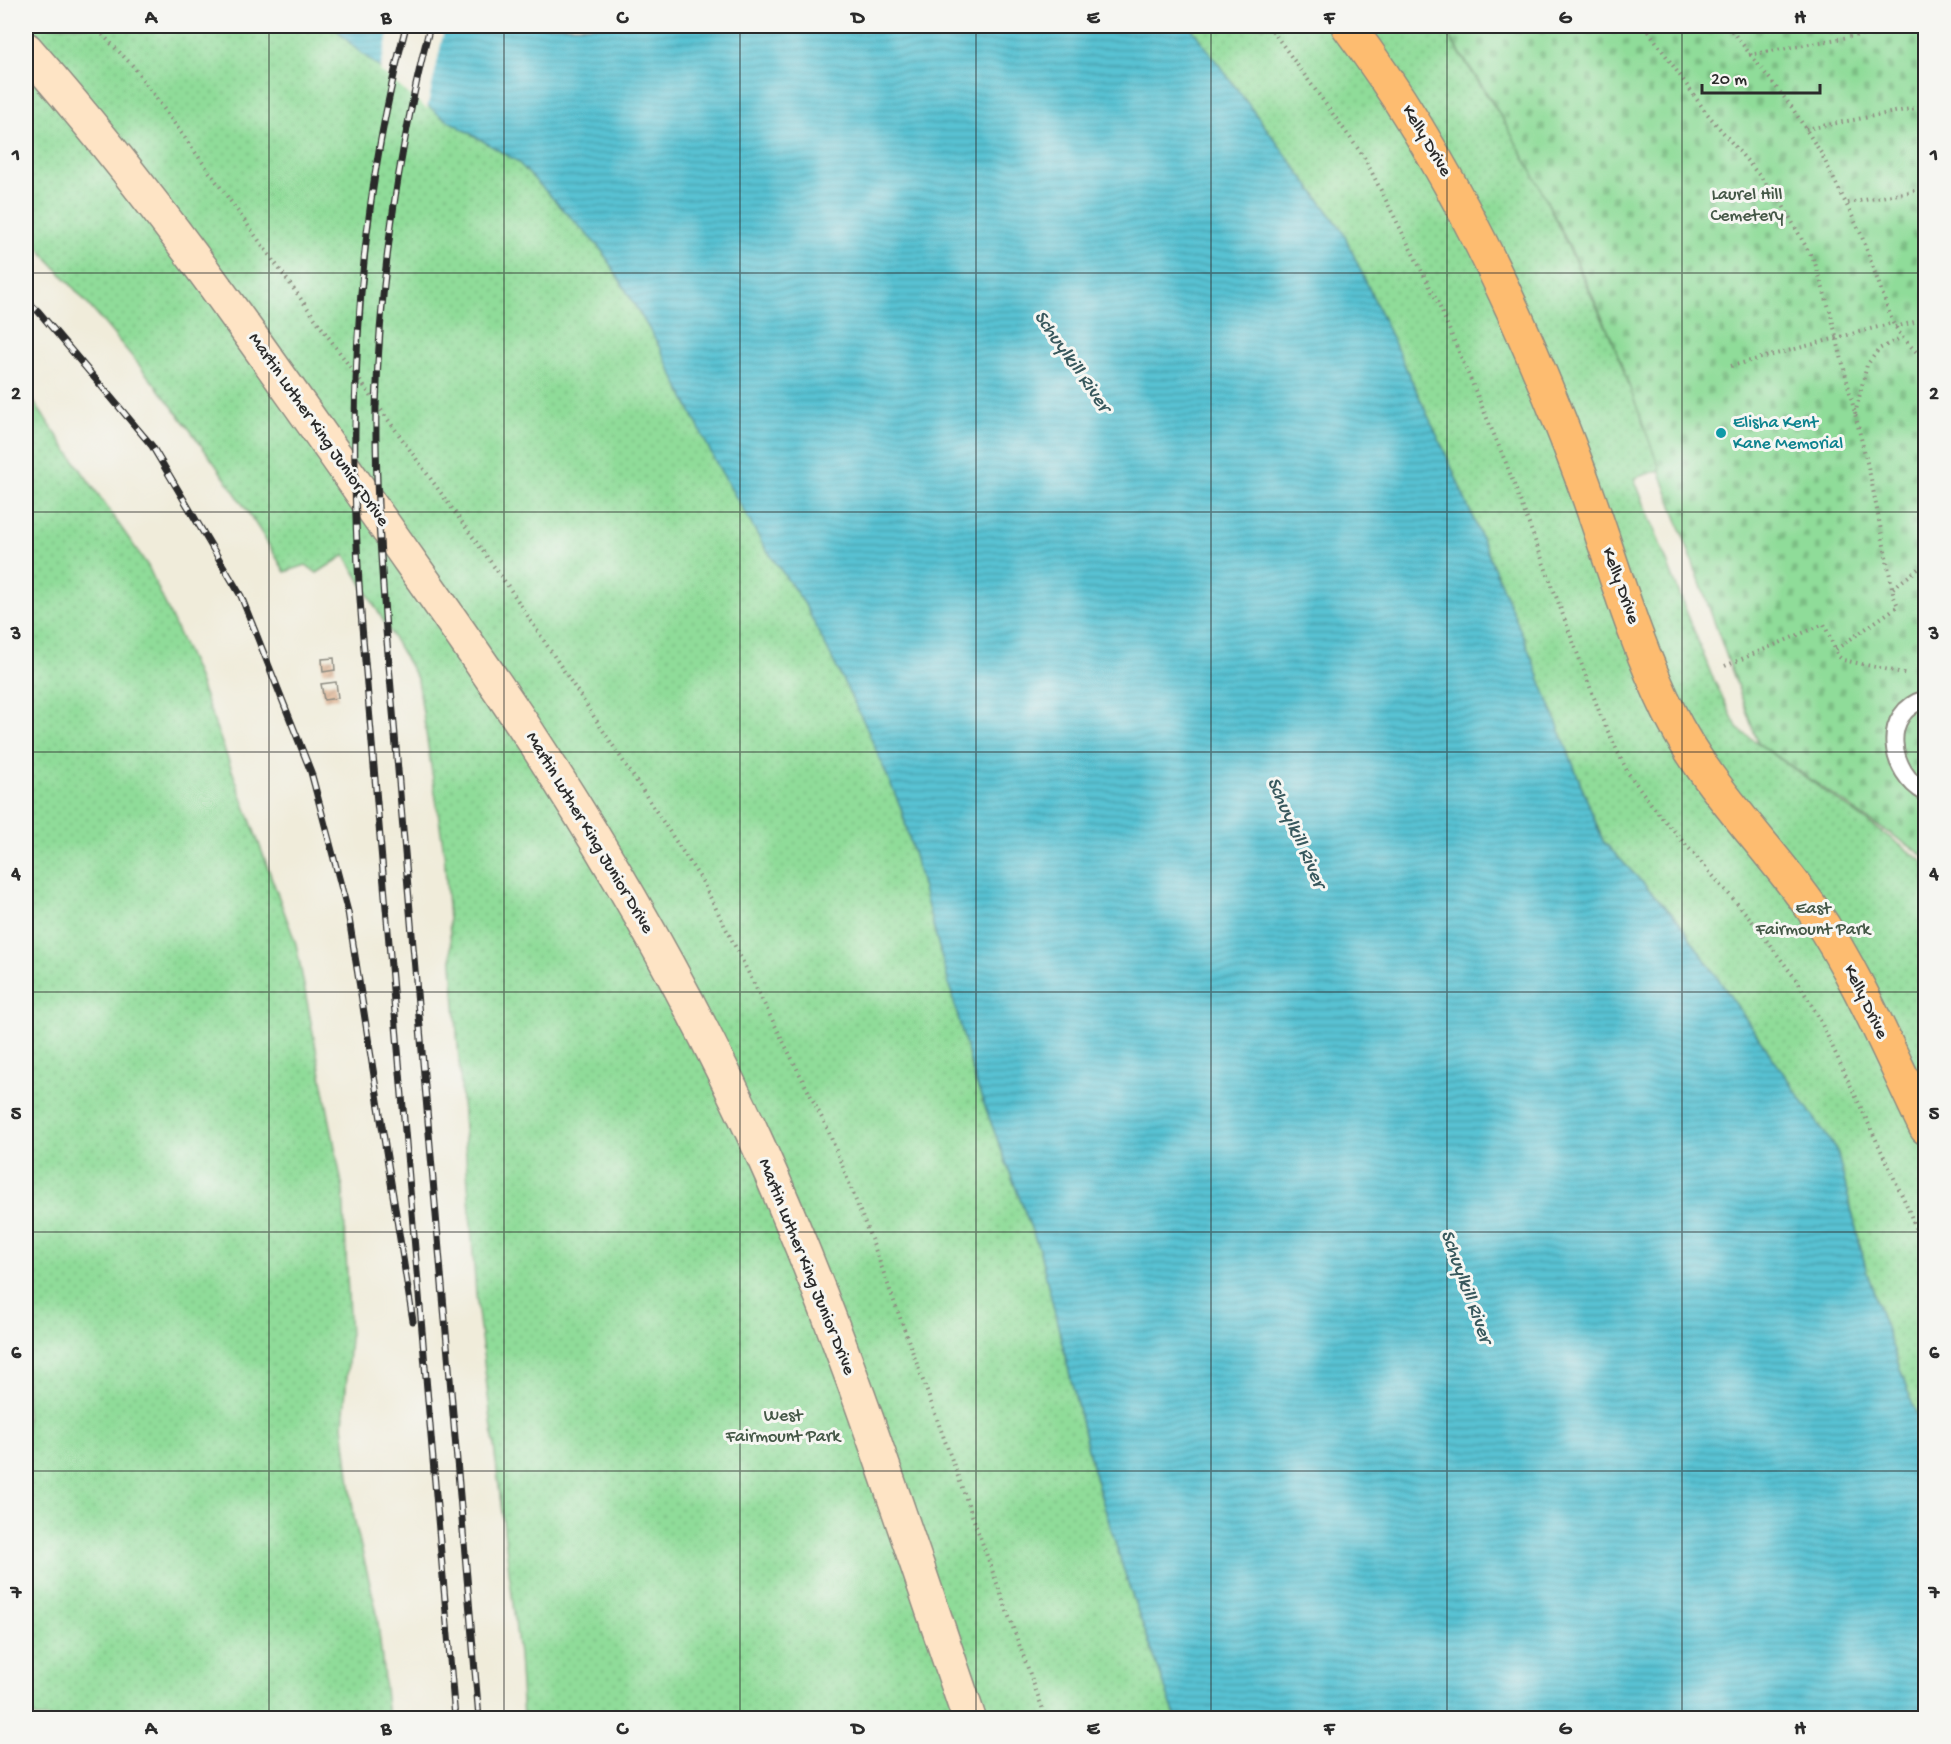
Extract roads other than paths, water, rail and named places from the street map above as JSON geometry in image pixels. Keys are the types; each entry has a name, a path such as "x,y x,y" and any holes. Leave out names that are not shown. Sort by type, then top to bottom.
{"main road":[{"name":"Kelly Drive","path":"1348,26 1418,124 1455,188 1503,286 1553,404 1668,711 1708,778 1782,869 1836,945 1926,1128"},
{"name":"Martin Luther King Junior Drive","path":"26,49 123,164 256,339 531,737 652,936 758,1145 806,1259 854,1388 969,1719"}],"lane":[{"path":"1926,699 1908,708 1899,717 1894,740 1904,774 1926,793"}],"water":[{"name":"Schuylkill River","path":"333,26 434,26 450,31 452,26 1190,26 1342,230 1448,459 1525,641 1603,841 1677,919 1837,1151 1867,1273 1913,1406 1925,1433 1925,1718 1176,1718 1128,1584 1093,1470 1040,1252 976,1083 901,808 864,722 804,603 764,546 715,461 657,342 601,249 517,161 442,117 355,48"}],"railway":[{"path":"406,26 375,174 365,249 358,324 355,399 357,550 455,1718"},
{"path":"430,26 400,167 386,263 378,359 376,463 386,630 479,1718"},
{"path":"26,301 38,311 152,446 241,596 311,772 348,912 413,1321"}],"place":[{"name":"Elisha Kent Kane Memorial","path":"1721,433"}],"park label":[{"name":"Laurel Hill Cemetery","path":"1747,205"},
{"name":"East Fairmount Park","path":"1813,919"},
{"name":"West Fairmount Park","path":"783,1426"}]}
